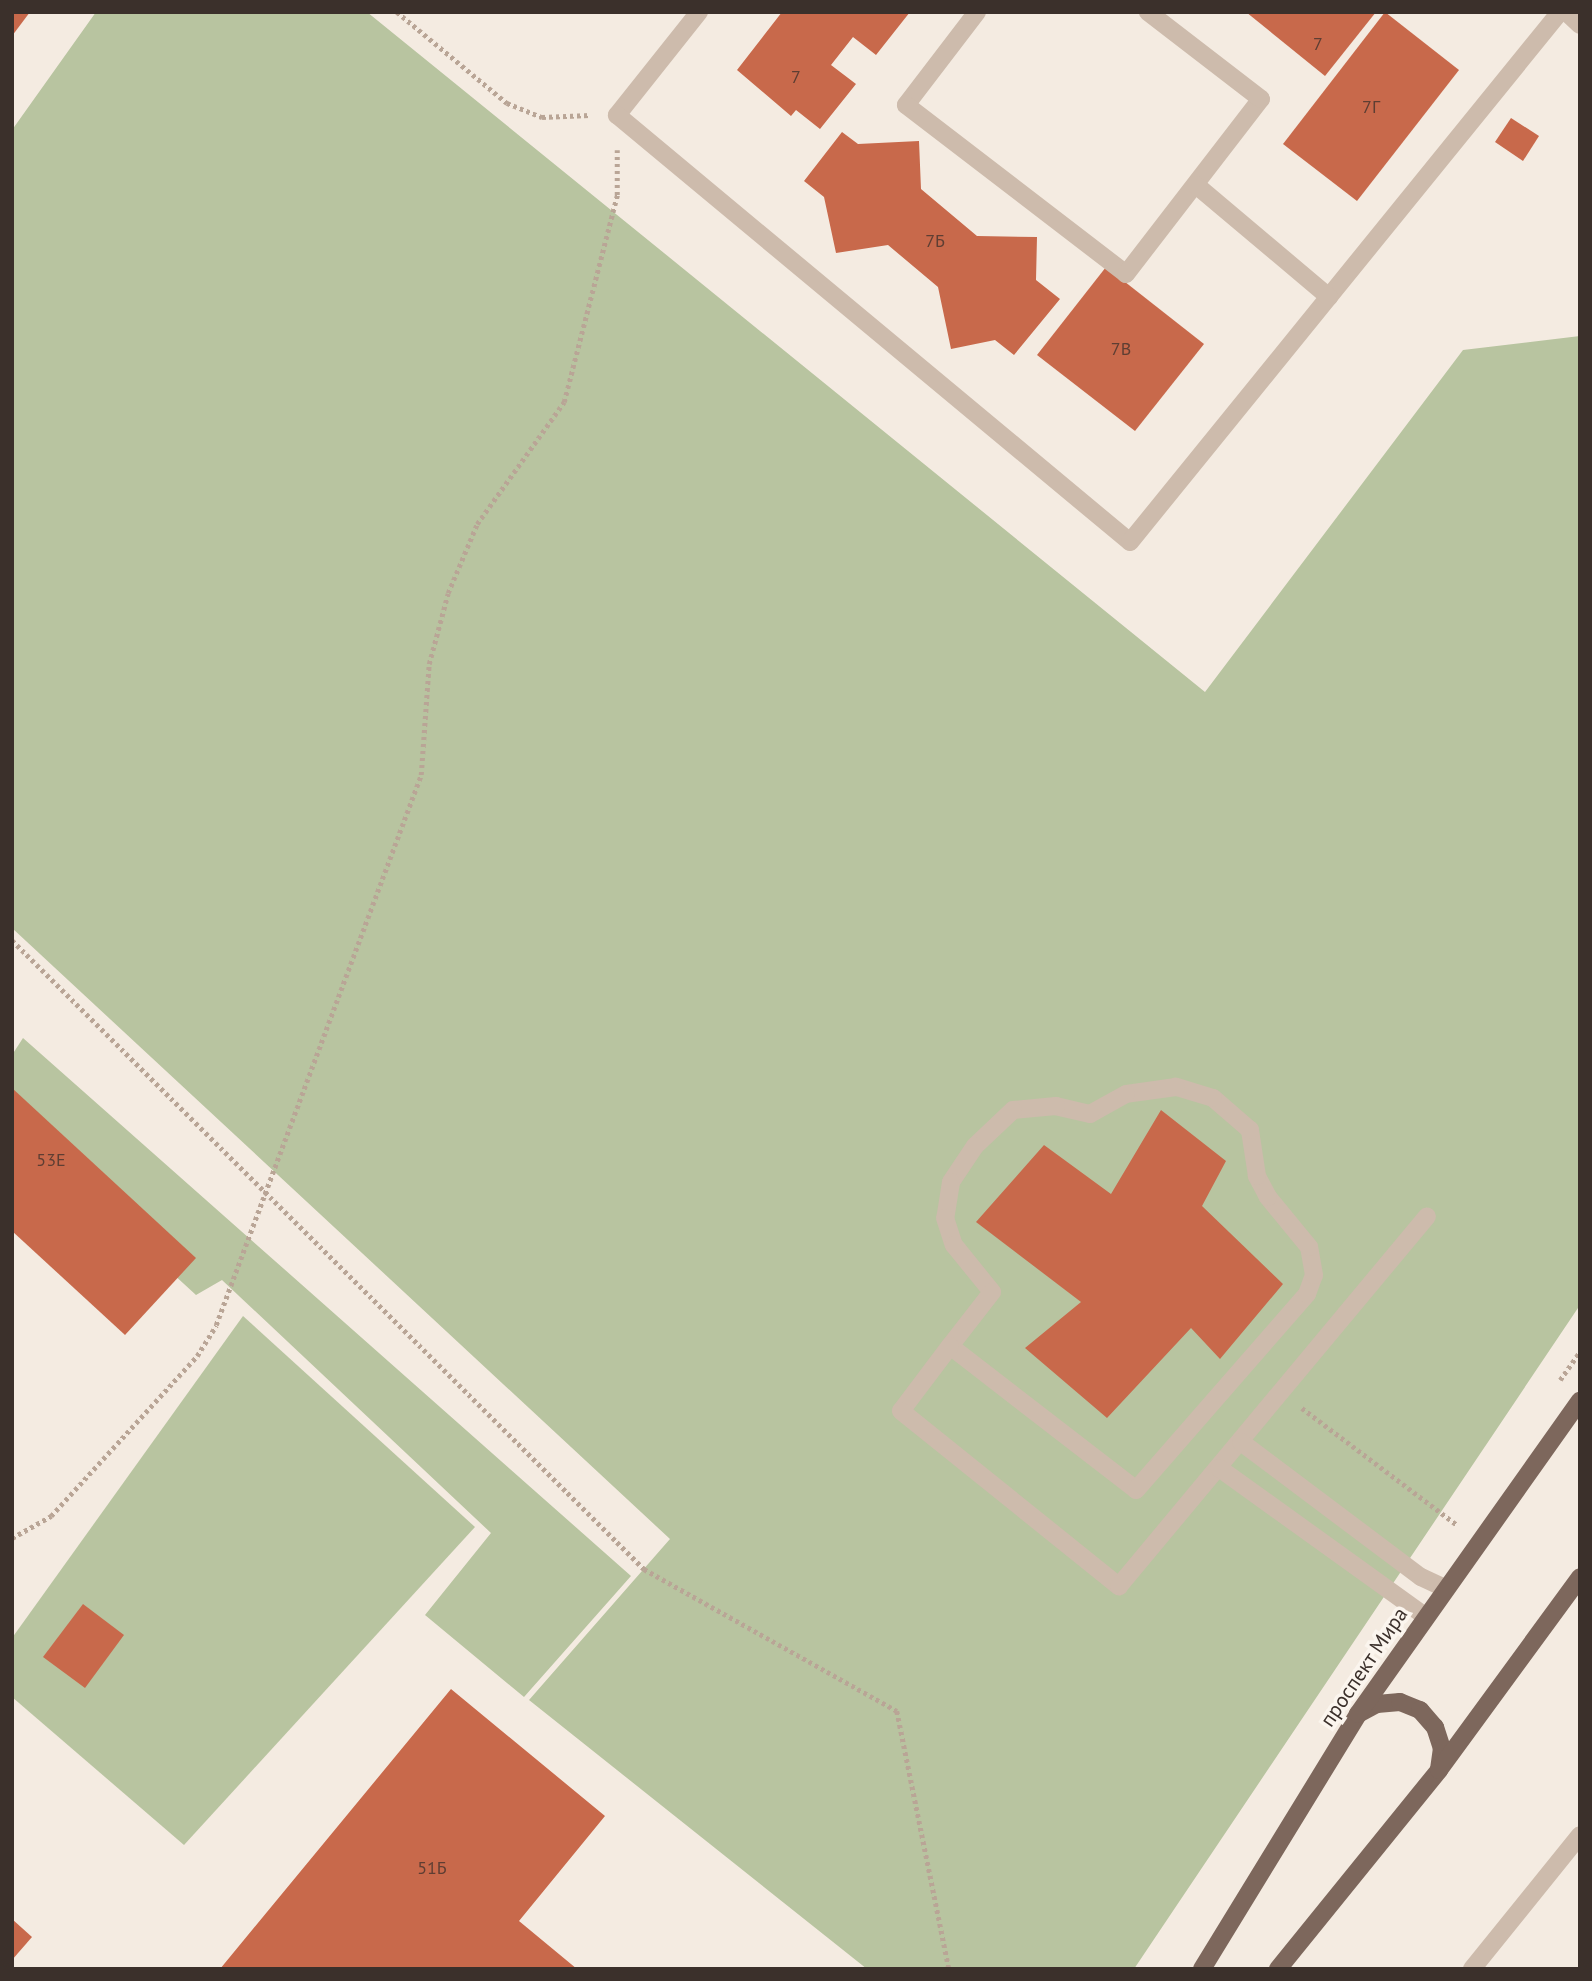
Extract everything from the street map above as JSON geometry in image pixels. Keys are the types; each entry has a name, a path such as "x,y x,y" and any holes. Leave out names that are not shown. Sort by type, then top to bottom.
{"main road":[{"name":"проспект Мира","path":"1202,1969 1358,1714 1580,1401"},
{"path":"1278,1969 1439,1770 1580,1577"},
{"path":"1358,1714 1377,1704 1400,1702 1420,1710 1435,1727 1442,1748 1439,1770"}],"street":[{"path":"699,12 617,115 1130,541 1560,12"},
{"path":"977,12 906,105 1126,274 1262,99 1148,12"},
{"path":"1566,12 1580,24"},
{"path":"1196,185 1329,297"},
{"path":"950,1346 1136,1490 1307,1294 1314,1275 1309,1247 1268,1197 1257,1176 1250,1130 1213,1098 1176,1087 1146,1088 1090,1114 1056,1106 1013,1110 975,1146 951,1182 946,1218 954,1245 992,1292 950,1346 901,1410 1119,1586 1427,1216"},
{"path":"1241,1442 1421,1577 1445,1588"},
{"path":"1219,1468 1425,1616"},
{"path":"1472,1969 1580,1835"}],"path":[{"path":"12,1538 51,1516 197,1356 216,1325 421,775 429,664 448,593 477,524 564,402 617,195 617,115 542,117 508,103 397,12"},
{"path":"12,940 644,1569 897,1711 949,1969"},
{"path":"1281,1392 1457,1525"}],"green space":[{"path":"96,12 367,12 1205,692 1463,350 1580,336 1580,1305 1134,1969 867,1969 529,1700 670,1539 12,928 12,130"},
{"path":"23,1038 631,1576 524,1697 425,1615 491,1533 222,1280 196,1295 12,1126 12,1055"},
{"path":"243,1316 475,1527 184,1845 12,1697 12,1638"}],"building":[{"path":"12,12 30,12 12,36"},
{"path":"782,12 910,12 876,55 853,37 831,65 856,84 820,129 796,110 791,116 737,70"},
{"path":"1246,12 1376,12 1325,76"},
{"path":"1385,12 1459,70 1357,201 1283,144"},
{"path":"1511,118 1539,136 1523,161 1495,142"},
{"path":"842,132 858,144 919,141 921,189 977,236 1037,237 1036,280 1060,299 1014,355 995,340 951,349 938,287 888,245 836,253 824,197 804,181"},
{"path":"1106,267 1204,344 1135,431 1037,355"},
{"path":"12,1088 196,1258 125,1335 12,1231"},
{"path":"1161,1110 1226,1161 1202,1206 1283,1284 1220,1359 1191,1328 1107,1418 1025,1348 1081,1302 976,1222 1044,1145 1111,1194"},
{"path":"83,1604 124,1635 85,1688 43,1657"},
{"path":"451,1689 605,1816 519,1921 577,1969 220,1969"},
{"path":"12,1919 32,1937 12,1960"}]}
